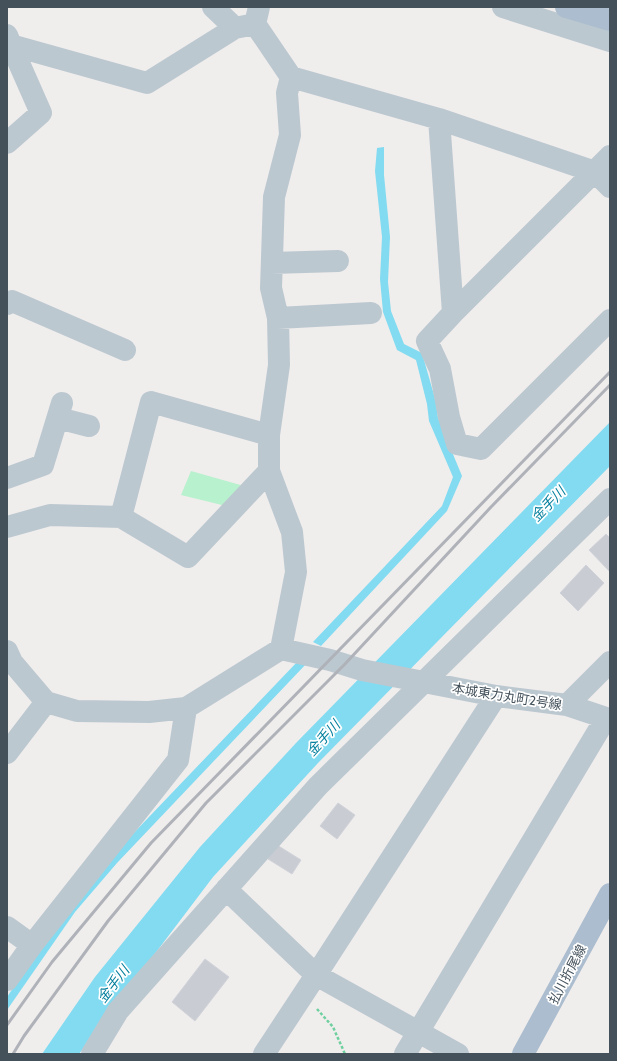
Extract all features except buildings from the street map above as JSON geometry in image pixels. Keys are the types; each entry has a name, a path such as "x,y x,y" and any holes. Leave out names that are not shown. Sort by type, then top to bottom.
{"main road":[{"path":"566,7 610,20"},
{"name":"払川折尾線","path":"523,1054 610,894"}],"street":[{"path":"213,7 250,20 291,77 439,119 602,180"},
{"path":"503,7 610,41"},
{"path":"9,40 147,83 250,20"},
{"path":"7,143 41,113 9,40"},
{"path":"7,651 12,662 46,702 77,711 149,712 186,708 281,649 296,572 292,532 269,471 269,435 279,365 278,318 271,288 274,197 290,135 287,93 291,77"},
{"path":"439,119 453,313"},
{"path":"610,156 602,180 453,313 427,341 440,369 449,417 457,444 481,449 610,320"},
{"path":"272,263 338,261"},
{"path":"7,304 12,301 125,350"},
{"path":"278,318 371,312"},
{"path":"121,517 151,402 269,435"},
{"path":"7,478 44,465 60,410 89,426"},
{"path":"7,527 50,515 121,517 188,556 269,471"},
{"path":"92,1054 118,1011 318,786 610,498"},
{"name":"本城東力丸町2号線","path":"281,649 330,660 362,670 496,696 567,705 608,719"},
{"path":"567,705 610,662"},
{"path":"264,1054 496,696"},
{"path":"7,753 46,702"},
{"path":"7,980 32,945 178,760 186,708"},
{"path":"405,1054 608,719"},
{"path":"226,889 316,975 458,1054"},
{"path":"7,928 32,945"}],"path":[{"path":"304,993 333,1027 345,1054"}],"green space":[{"path":"191,471 244,486 226,506 181,495"}],"water":[{"path":"384,147 384,175 390,237 388,282 391,311 404,344 422,353 436,402 438,418 462,476 447,511 321,646 313,642 442,506 453,477 429,421 427,404 416,360 397,350 383,312 380,279 382,237 375,171 377,148"},
{"name":"金手川","path":"610,422 610,466 318,763 213,877 79,1054 42,1054 95,977 200,847 296,743"},
{"path":"298,661 307,663 117,863 75,912 7,1010 7,997 61,917 106,862"}],"railway":[{"path":"7,1025 52,962 151,843 610,372"},
{"path":"13,1054 24,1036 108,921 206,803 345,664 491,507 610,385"}]}
